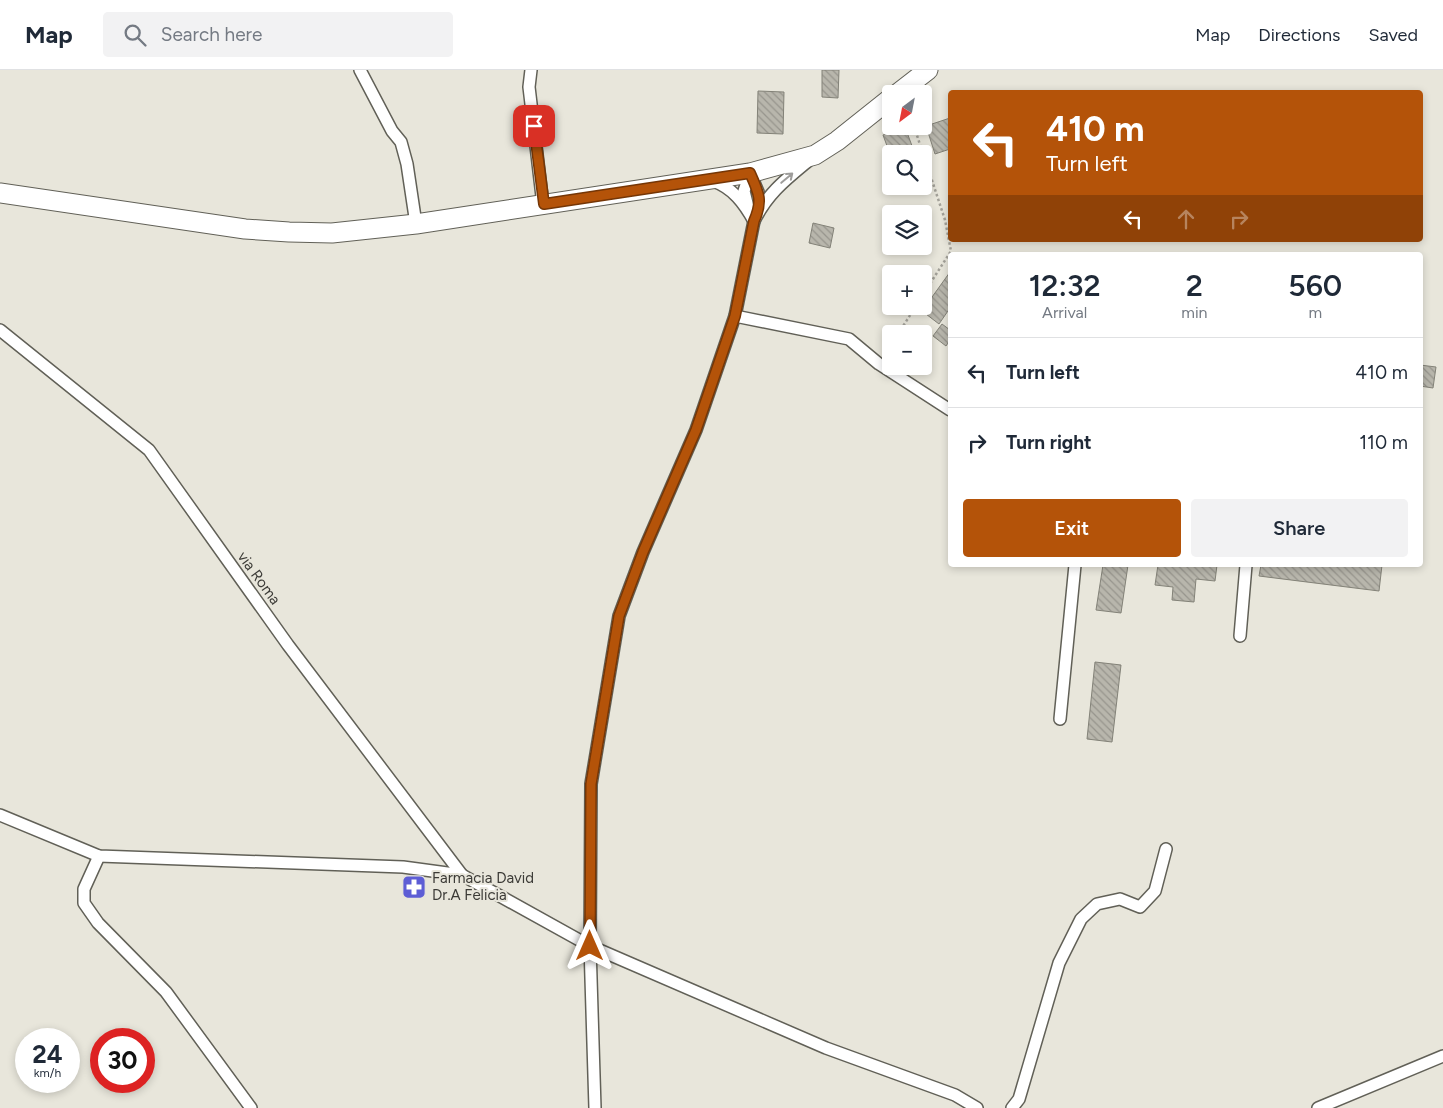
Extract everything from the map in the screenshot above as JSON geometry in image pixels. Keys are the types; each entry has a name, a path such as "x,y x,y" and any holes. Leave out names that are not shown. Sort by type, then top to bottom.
{"main road":[{"path":"909,85 928,70"},
{"path":"0,192 245,228 332,233 416,224 750,173 815,155 837,141 882,105"}],"street":[{"path":"360,70 392,130 401,142 407,164 416,224"},
{"path":"531,70 529,87 544,204"},
{"path":"754,214 775,188 815,155"},
{"path":"594,1108 590,946 591,784 619,616 643,552 696,430 735,316 758,192 750,173"},
{"path":"709,180 722,184 734,193 754,214"},
{"path":"735,316 849,338 879,364 948,409"},
{"name":"via Roma","path":"0,330 149,450 288,644 462,876"},
{"path":"1060,719 1075,567"},
{"path":"1240,636 1246,567"},
{"path":"0,814 99,856 403,867 462,876 590,946 826,1048 955,1095 978,1108"},
{"path":"1012,1108 1019,1099 1059,963 1081,919 1097,904 1120,899 1140,907 1155,891 1166,849"},
{"path":"99,856 84,890 84,903 98,923 166,992 251,1108"},
{"path":"1318,1108 1443,1056"}],"path":[{"path":"932,182 948,235"},
{"path":"932,280 948,255"}],"building":[{"path":"822,70 839,70 838,98 822,97"},
{"path":"758,91 784,92 783,134 757,133"},
{"path":"948,119 948,150 935,154 929,135 932,135 932,124"},
{"path":"883,135 908,135 912,145 887,145"},
{"path":"813,223 834,228 830,248 809,243"},
{"path":"948,275 948,311 939,324 927,315 932,315 932,297"},
{"path":"942,324 948,328 948,343 946,346 933,336"},
{"path":"1423,365 1436,367 1433,388 1423,386"},
{"path":"1103,567 1128,567 1121,613 1096,610"},
{"path":"1158,567 1217,567 1215,581 1196,579 1194,602 1172,600 1173,587 1155,585"},
{"path":"1261,567 1382,567 1379,591 1259,576"},
{"path":"1095,662 1121,665 1112,742 1087,739"}],"place":[{"name":"Farmacia David Dr.A Felicia","path":"414,887"}],"route":[{"path":"534,126 544,204 750,173 760,200 735,316 696,430 643,552 619,616 591,784 590,946"}]}
